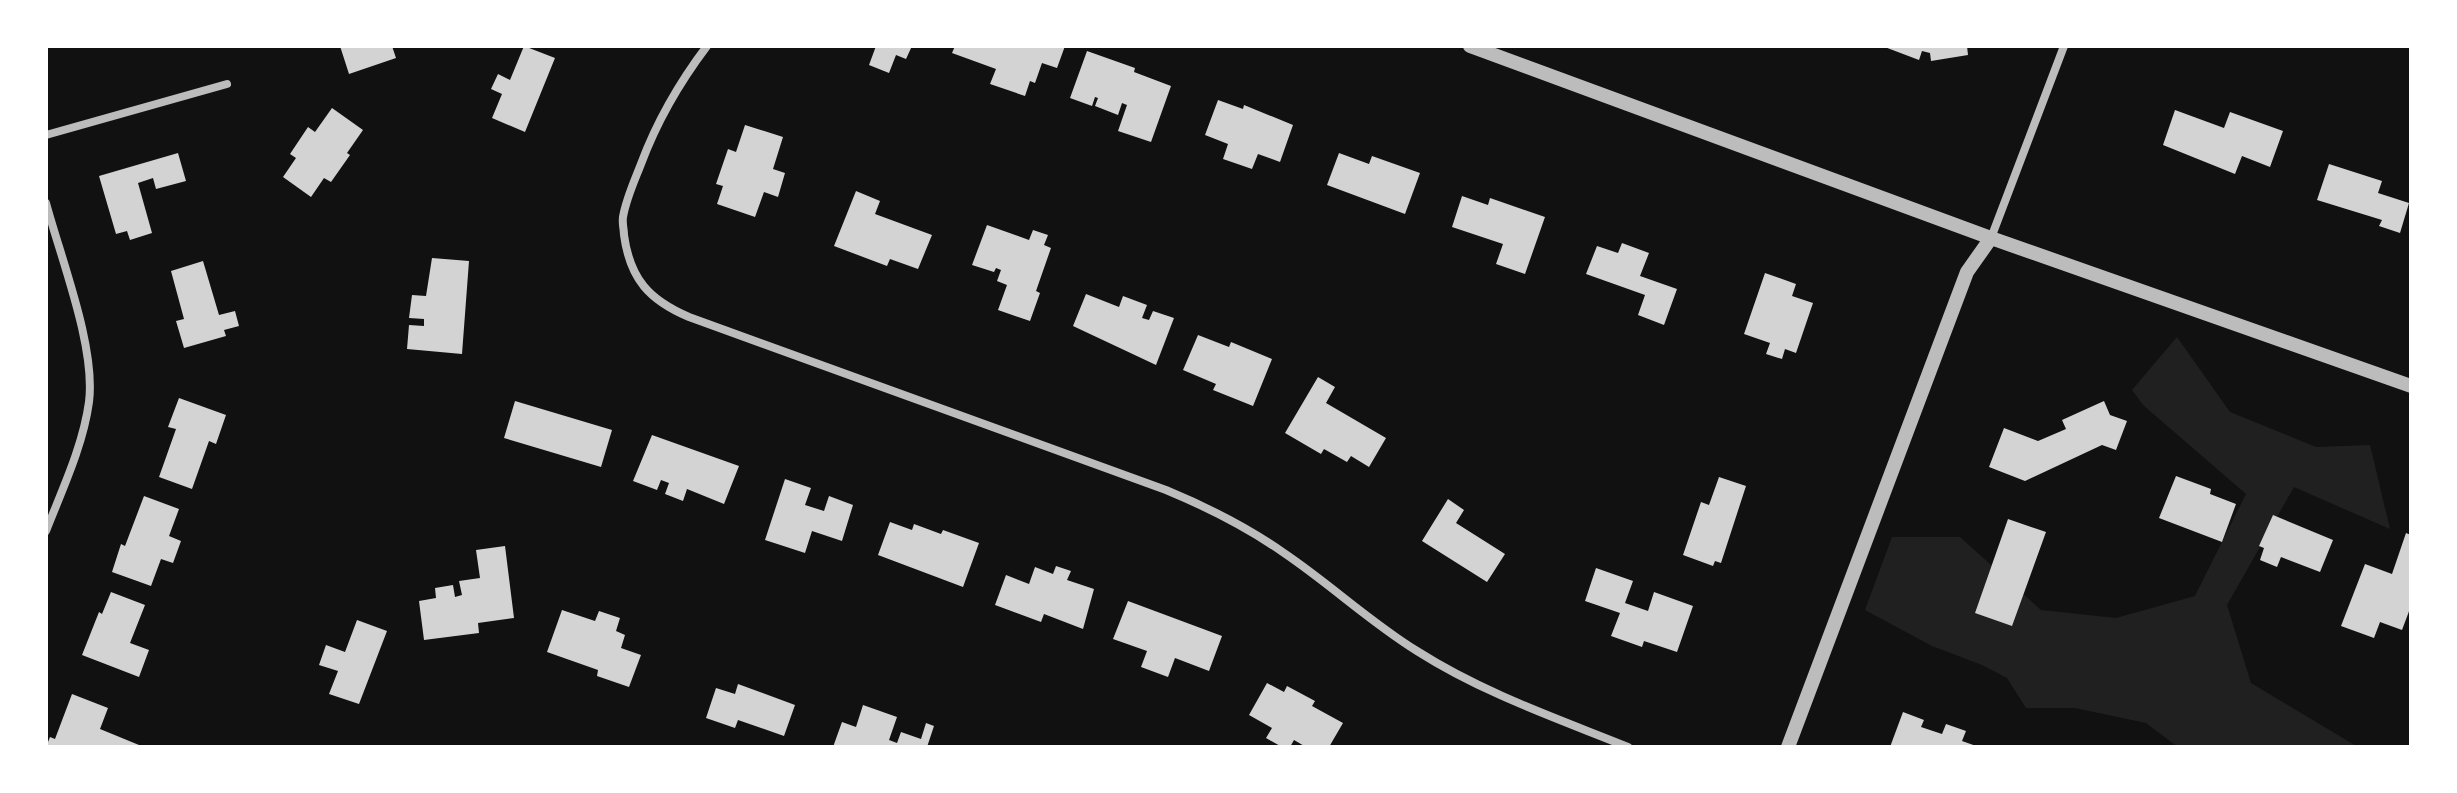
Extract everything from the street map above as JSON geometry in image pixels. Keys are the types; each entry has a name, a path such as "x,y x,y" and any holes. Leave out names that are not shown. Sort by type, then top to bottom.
{"street":[{"path":"707,46 684,76 655,128 625,206 624,247 633,269 653,297 689,317 1166,490 1210,509 1284,553 1394,636 1444,668 1507,699 1628,747"},
{"path":"1470,46 1991,238 2411,386"},
{"path":"1788,747 1967,272 1991,238 2064,46"},
{"path":"46,135 227,84"},
{"path":"46,203 85,341 90,377 85,424 46,531"}],"shaded area":[{"path":"2177,337 2230,412 2316,447 2370,445 2390,529 2294,487 2227,605 2251,683 2358,747 2178,747 2146,723 2075,708 2026,708 2007,678 1932,646 1865,610 1892,537 1960,537 2041,610 2116,618 2195,596 2246,494 2143,405 2132,390"}],"building":[{"path":"340,46 392,46 396,58 349,74"},
{"path":"524,46 555,58 525,132 492,118 502,94 491,89 498,74 510,80"},
{"path":"876,46 912,46 906,59 896,55 889,73 869,65"},
{"path":"955,46 1065,46 1057,68 1042,63 1035,83 1030,81 1025,96 990,84 996,69 952,53"},
{"path":"1882,46 1967,46 1968,55 1931,61 1930,53 1922,51 1919,60"},
{"path":"1087,51 1135,68 1134,72 1171,86 1151,142 1118,131 1127,105 1122,103 1118,115 1095,106 1098,98 1095,97 1092,106 1070,98"},
{"path":"1218,100 1243,109 1244,105 1293,125 1280,162 1258,154 1252,169 1223,159 1228,144 1205,135"},
{"path":"332,108 363,130 331,182 324,178 311,197 283,177 296,158 290,154 308,127 315,132"},
{"path":"2175,110 2224,128 2230,112 2283,131 2270,167 2242,156 2235,174 2163,145"},
{"path":"745,125 783,137 773,169 785,173 778,197 764,192 755,217 717,204 723,186 716,184 728,149 736,152"},
{"path":"178,153 186,181 156,189 153,178 138,183 152,233 130,240 127,231 116,234 99,176"},
{"path":"1339,153 1369,164 1372,156 1420,173 1405,214 1327,185"},
{"path":"2329,164 2382,181 2378,193 2409,203 2400,233 2379,226 2382,220 2317,200"},
{"path":"856,191 880,201 875,214 932,235 918,269 890,259 887,266 834,246"},
{"path":"1462,196 1488,205 1490,198 1545,217 1525,274 1496,264 1503,244 1452,227"},
{"path":"987,225 1029,240 1033,230 1048,235 1044,245 1051,248 1036,291 1040,293 1030,321 998,310 1007,285 997,281 1001,270 996,268 994,272 972,265"},
{"path":"1622,243 1649,253 1640,276 1677,289 1664,325 1638,315 1645,295 1586,274 1597,246 1618,253"},
{"path":"432,258 469,261 462,354 407,349 409,325 424,326 424,319 409,318 412,295 426,296"},
{"path":"203,261 219,315 235,311 239,326 224,330 226,336 184,348 176,321 184,319 171,271"},
{"path":"1765,273 1796,284 1792,296 1813,303 1796,353 1785,349 1782,359 1766,354 1770,343 1744,334"},
{"path":"1086,294 1119,307 1123,296 1147,305 1142,318 1149,320 1153,311 1174,318 1156,365 1073,326"},
{"path":"1198,335 1229,347 1231,342 1272,359 1253,406 1213,390 1216,384 1183,370"},
{"path":"1318,377 1335,387 1326,403 1386,438 1369,467 1351,456 1347,462 1324,449 1321,454 1285,433"},
{"path":"179,398 226,415 216,444 209,441 192,489 159,477 176,429 168,427"},
{"path":"515,401 612,430 601,467 504,438"},
{"path":"2104,401 2110,415 2127,421 2116,450 2102,445 2025,481 1989,467 2004,428 2038,441 2066,429 2062,420"},
{"path":"652,435 739,466 724,504 687,489 683,501 665,494 669,483 661,480 657,490 633,481"},
{"path":"2176,476 2211,489 2210,494 2236,504 2222,542 2159,518"},
{"path":"1719,477 1746,486 1721,563 1715,561 1713,566 1683,555 1701,502 1709,505"},
{"path":"785,479 811,488 805,505 824,511 829,496 853,505 842,541 812,531 805,553 765,540"},
{"path":"144,496 179,509 169,536 181,541 173,563 161,559 151,586 112,572 121,544 125,546"},
{"path":"1448,499 1464,510 1456,523 1505,554 1487,582 1422,541"},
{"path":"2273,515 2333,540 2320,572 2281,557 2277,567 2260,560 2264,548 2259,546"},
{"path":"2008,519 2046,532 2012,626 1975,613"},
{"path":"890,522 912,530 914,524 941,534 943,530 979,543 963,587 878,555"},
{"path":"2406,533 2411,535 2411,606 2402,630 2380,622 2374,638 2341,626 2365,564 2392,574"},
{"path":"505,546 514,618 478,623 479,633 424,640 419,601 436,598 435,588 453,585 455,597 462,595 459,581 480,578 476,550"},
{"path":"1056,566 1071,571 1067,580 1094,589 1083,629 1044,614 1041,622 995,605 1006,575 1029,584 1035,567 1053,574"},
{"path":"1596,568 1633,581 1625,603 1648,611 1654,592 1693,606 1677,652 1644,641 1642,647 1611,636 1620,613 1585,601"},
{"path":"111,592 145,605 130,643 149,650 139,677 82,655 99,612 102,614"},
{"path":"1128,601 1222,636 1209,671 1175,658 1168,677 1141,667 1147,651 1113,639"},
{"path":"562,610 595,621 599,611 620,618 616,631 625,635 621,648 641,655 629,687 597,676 598,670 547,652"},
{"path":"357,620 387,631 359,704 329,694 338,671 319,665 326,645 345,652"},
{"path":"1267,683 1284,692 1287,686 1315,701 1312,706 1343,723 1329,747 1306,747 1294,740 1290,747 1282,747 1266,738 1272,728 1249,715"},
{"path":"738,684 795,705 784,736 738,720 735,728 706,718 716,688 735,694"},
{"path":"72,694 108,708 100,729 138,747 46,747 50,737 55,739"},
{"path":"863,705 897,717 889,740 897,743 901,732 921,739 926,723 934,726 927,747 833,747 842,722 856,727"},
{"path":"1903,712 1924,720 1921,727 1942,734 1946,724 1966,731 1962,741 1979,747 1890,747"}]}
